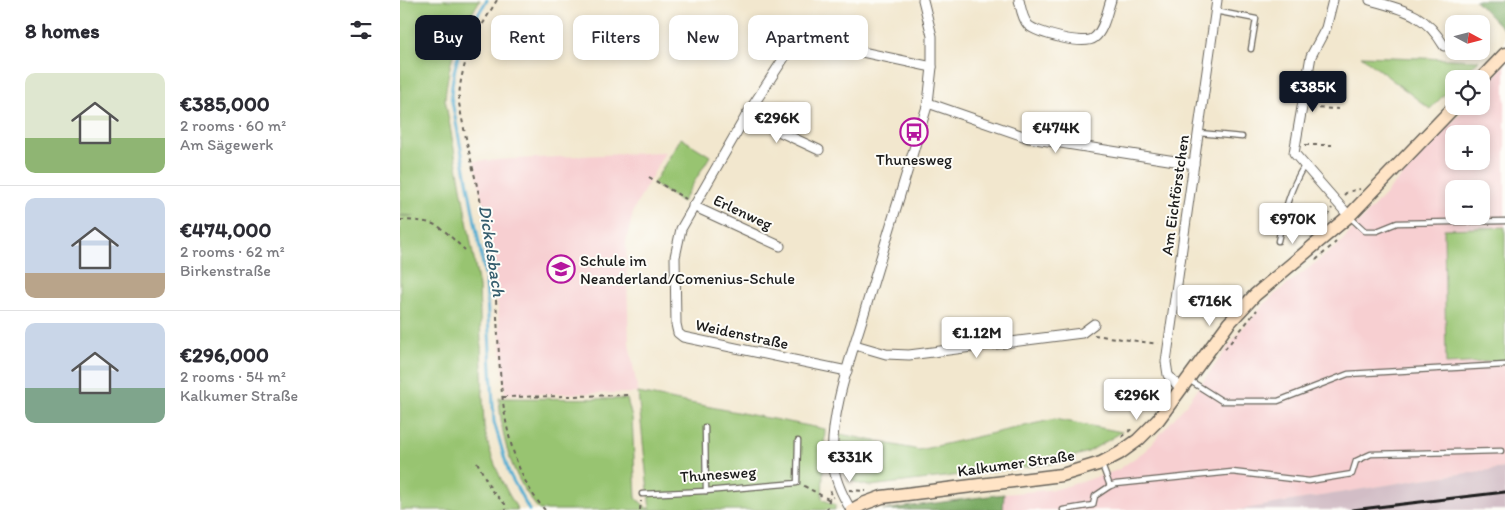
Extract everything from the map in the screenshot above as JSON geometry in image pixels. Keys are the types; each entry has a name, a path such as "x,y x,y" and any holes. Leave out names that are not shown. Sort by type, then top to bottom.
{"main road":[{"path":"1490,70 1505,54"},
{"name":"Kalkumer Straße","path":"852,510 882,498 1062,476 1101,464 1138,440 1158,420 1229,324 1255,295 1349,216 1446,115"}],"street":[{"path":"852,510 842,494 833,461 835,424 854,345 928,103 932,67 932,36 924,0"},
{"path":"1019,0 1023,17 1036,30 1082,42 1091,40 1099,34 1111,0"},
{"name":"Am Eichförstchen","path":"1184,384 1168,375 1166,362 1217,0"},
{"path":"1333,0 1326,28 1311,56 1294,153 1349,216"},
{"path":"1370,0 1410,11 1420,17 1435,31 1444,46"},
{"name":"Weidenstraße","path":"847,371 690,340 678,333 676,324 675,257 681,229 746,116 797,38 932,67"},
{"path":"928,103 1029,138 1194,164"},
{"path":"746,116 819,150"},
{"name":"Erlenweg","path":"694,205 780,246"},
{"path":"854,345 886,354 909,355 1082,333 1094,324"}],"lane":[{"path":"1215,11 1256,19 1251,49"},
{"path":"1199,133 1242,137"},
{"path":"1278,241 1286,202 1304,166"},
{"path":"1349,216 1365,231 1378,231 1397,223 1505,221"},
{"path":"1184,384 1222,401 1278,401 1348,374 1505,365"},
{"path":"705,427 706,491"},
{"path":"797,483 798,441"},
{"path":"1064,510 1093,505 1095,496 1116,484 1232,472 1309,482 1352,474 1356,461 1371,454 1501,451"},
{"path":"1101,464 1110,486"},
{"name":"Thunesweg","path":"642,494 706,491 797,483"}],"path":[{"path":"497,0 478,31 466,57 460,77 459,103 491,253 503,397 511,448 528,484 545,510"},
{"path":"1308,72 1343,75"},
{"path":"1302,108 1339,110"},
{"path":"1295,144 1332,145"},
{"path":"650,178 694,205"},
{"path":"400,220 433,223 465,250"},
{"path":"1314,261 1335,244 1339,237"},
{"path":"1222,352 1259,308"},
{"path":"1082,333 1168,346"},
{"path":"503,397 632,395"},
{"path":"476,462 492,491 505,504 506,510"},
{"path":"797,483 828,499 827,510"},
{"path":"640,510 642,494"}],"shaded area":[{"path":"1505,64 1505,468 1422,479 1239,510 1003,510 1004,494 1057,489 1084,481 1118,470 1146,450 1185,406 1239,332 1270,298 1338,245 1445,130 1445,170 1490,170 1490,125 1449,125 1459,115 1490,115 1490,81"},
{"name":"Schule im Neanderland/Comenius-Schule","path":"665,152 634,209 626,242 629,343 638,393 505,394 493,253 474,161"},
{"path":"1505,468 1505,510 1239,510 1422,479"}],"green space":[{"path":"400,0 480,0 472,15 415,15 415,60 452,60 445,99 479,287 484,427 497,470 518,510 400,510 400,216 415,216 400,215"},
{"path":"1475,0 1505,0 1505,31 1490,15"},
{"path":"1361,56 1479,60 1469,70 1445,70 1445,94 1430,109"},
{"path":"681,138 710,156 682,202 653,184"},
{"path":"1505,227 1505,361 1446,364 1444,229"},
{"path":"638,393 825,429 822,499 835,505 835,510 650,510"},
{"path":"499,398 627,399 632,418 636,498 649,510 539,510 521,484 510,458 500,414"},
{"path":"1055,419 1122,432 1088,452 1050,464 871,486 852,480 843,469 841,462 840,434 919,450"},
{"path":"1004,494 1003,510 883,510"}],"waterway":[{"name":"Dickelsbach","path":"487,0 462,45 455,68 451,96 486,280 494,422 509,473 529,510"}],"railway":[{"path":"1352,510 1505,492"}],"place":[{"name":"Thunesweg","path":"914,132"},
{"name":"Schule im Neanderland/Comenius-Schule","path":"561,269"}]}
